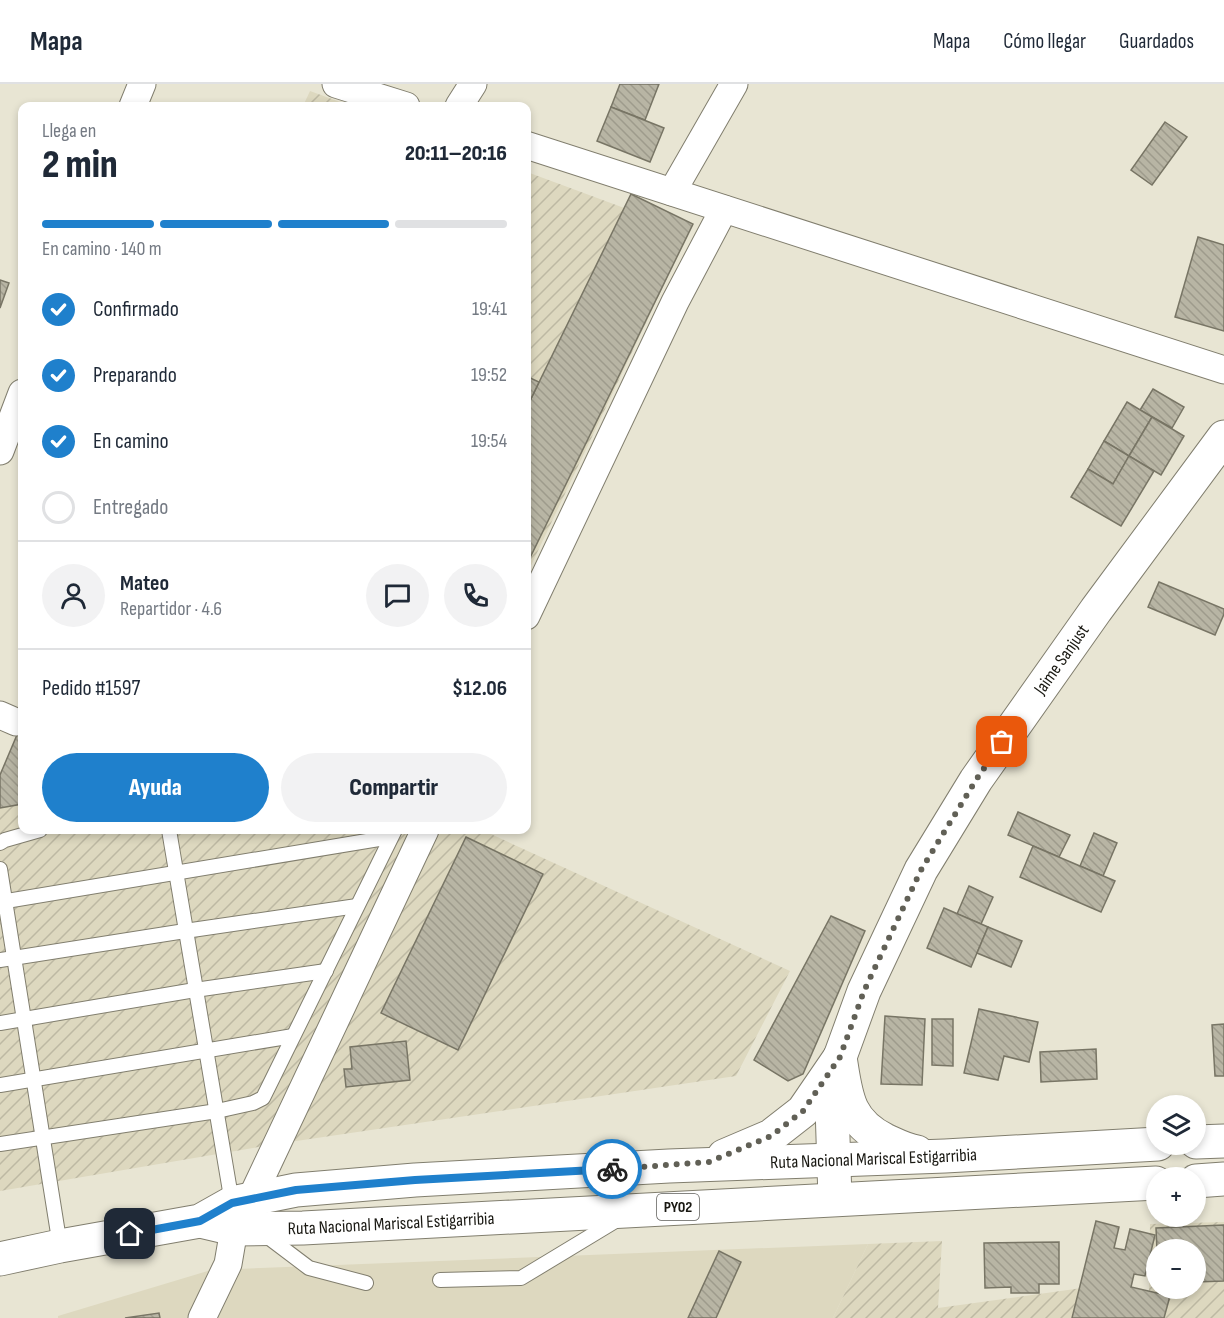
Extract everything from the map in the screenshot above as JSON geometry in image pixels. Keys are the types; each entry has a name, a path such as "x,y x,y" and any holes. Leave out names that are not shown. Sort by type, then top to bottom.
{"main road":[{"name":"Jaime Sanjust","path":"835,1199 831,1107 840,1057 864,991 921,870 976,780 1096,610 1224,437"},
{"path":"840,1057 846,1095 858,1121 878,1137 906,1150 945,1156"},
{"path":"669,1166 709,1162 771,1136 803,1111 840,1057"},
{"path":"1206,1142 1224,1141"},
{"name":"Ruta Nacional Mariscal Estigarribia","path":"243,1215 296,1190 403,1181 669,1166 945,1156 1146,1145"},
{"path":"1206,1180 1224,1179"},
{"name":"Ruta Nacional Mariscal Estigarribia","path":"0,1259 60,1246 243,1215 391,1223 1146,1183"}],"street":[{"path":"135,102 142,84"},
{"path":"336,84 393,102"},
{"path":"462,102 473,84"},
{"path":"672,192 734,84"},
{"path":"531,148 1224,370"},
{"path":"531,605 675,302 724,209"},
{"path":"0,451 18,404"},
{"path":"202,1318 228,1264 243,1215 423,834"}],"lane":[{"path":"0,843 26,834"},
{"path":"170,834 217,1111 243,1215 309,1268 366,1283"},
{"path":"2,902 176,874 388,834"},
{"path":"0,1144 217,1111 253,1103 263,1098 393,834"},
{"path":"0,869 7,959 24,1019 60,1246"},
{"path":"7,959 357,906"},
{"path":"0,1023 195,990 326,971"},
{"path":"0,1084 293,1036"},
{"path":"440,1280 521,1278 634,1209"}],"shaded area":[{"path":"310,91 340,102 305,102"},
{"path":"531,173 689,232 531,566"},
{"path":"18,748 18,834 491,834 790,971 736,1076 276,1144 0,1191 0,789"},
{"path":"1206,1222 1224,1222 1224,1318 833,1318 868,1244 942,1241 938,1308 1082,1288 1146,1291 1146,1299 1206,1299 1206,1239 1150,1239 1150,1227 1206,1227"},
{"path":"868,1244 833,1318 58,1318 58,1316 211,1270"}],"building":[{"path":"620,84 659,84 645,120 611,107"},
{"path":"611,107 664,128 650,162 597,141"},
{"path":"1165,122 1187,137 1152,185 1131,170"},
{"path":"631,194 693,224 531,556 531,399"},
{"path":"1198,237 1224,245 1224,331 1175,317"},
{"path":"0,280 9,283 0,308"},
{"path":"531,378 539,382 531,399"},
{"path":"1153,389 1184,407 1172,428 1140,410"},
{"path":"1127,402 1152,417 1129,456 1104,441"},
{"path":"1152,417 1184,436 1161,475 1129,456"},
{"path":"1104,441 1129,456 1113,484 1088,469"},
{"path":"1129,456 1154,471 1121,526 1071,497 1088,469 1113,484"},
{"path":"1159,582 1224,609 1215,635 1148,607"},
{"path":"18,732 18,805 0,808 0,775"},
{"path":"1018,812 1070,835 1059,857 1008,835"},
{"path":"1094,833 1117,843 1103,876 1080,866"},
{"path":"466,837 543,874 458,1050 381,1013"},
{"path":"1033,846 1115,881 1101,912 1020,877"},
{"path":"969,886 993,897 981,924 957,914"},
{"path":"944,908 988,927 971,967 927,948"},
{"path":"831,916 865,931 803,1074 788,1081 754,1060"},
{"path":"988,927 1022,941 1011,967 977,953"},
{"path":"979,1009 1038,1022 1029,1062 1004,1056 998,1080 964,1073"},
{"path":"885,1016 925,1019 922,1085 881,1084"},
{"path":"932,1019 953,1019 953,1066 932,1065"},
{"path":"1224,1024 1224,1076 1215,1076 1212,1025"},
{"path":"406,1041 410,1080 346,1087 344,1069 352,1069 350,1047"},
{"path":"1096,1049 1097,1079 1041,1082 1040,1052"},
{"path":"1096,1221 1119,1227 1114,1248 1125,1250 1130,1229 1155,1235 1154,1239 1146,1239 1145,1276 1134,1274 1131,1287 1146,1290 1146,1299 1169,1299 1164,1318 1072,1318"},
{"path":"1224,1225 1224,1281 1206,1282 1206,1239 1156,1239 1156,1228"},
{"path":"1059,1242 1059,1284 1039,1284 1039,1293 1011,1293 1011,1287 985,1288 984,1243"},
{"path":"719,1251 741,1262 716,1318 688,1318"},
{"path":"159,1313 160,1318 125,1318"}],"way so far":[{"path":"612,1169 709,1162 771,1136 803,1111 840,1057 864,991 921,870 1002,742"}],"route":[{"path":"130,1234 200,1221 232,1203 296,1190 415,1180 612,1169"}]}
